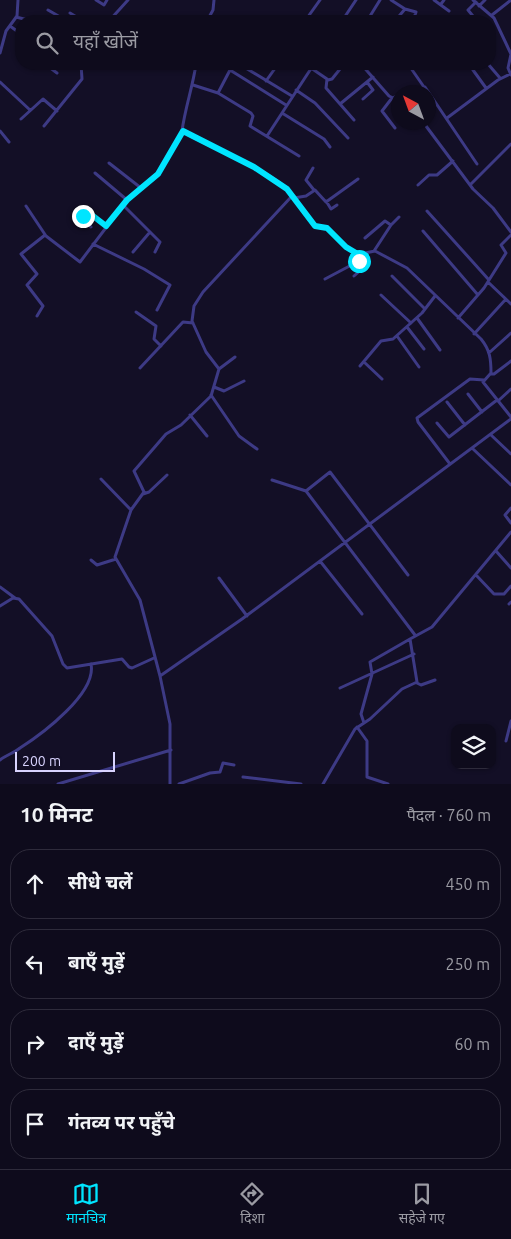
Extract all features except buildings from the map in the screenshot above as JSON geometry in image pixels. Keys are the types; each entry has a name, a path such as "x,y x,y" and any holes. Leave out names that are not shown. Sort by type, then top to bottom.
{"street":[{"path":"17,15 18,0"},
{"path":"96,0 104,5 108,0"},
{"path":"114,15 128,0"},
{"path":"210,15 214,0"},
{"path":"309,15 320,0"},
{"path":"346,15 356,0"},
{"path":"371,15 380,0"},
{"path":"391,0 405,9 416,12 415,15"},
{"path":"434,0 449,11"},
{"path":"440,4 444,0"},
{"path":"479,6 485,0"},
{"path":"472,15 468,10 474,1 491,15 511,0"},
{"path":"400,15 405,9"},
{"path":"48,10 57,15"},
{"path":"0,53 15,20"},
{"path":"447,118 500,78 511,74 508,65 511,54 496,25"},
{"path":"11,26 15,29"},
{"path":"53,70 57,73"},
{"path":"44,126 82,79 81,70"},
{"path":"26,206 44,234 79,262 127,200 158,174 183,131 188,97 193,85 195,70"},
{"path":"218,93 230,70 286,105"},
{"path":"249,70 292,96"},
{"path":"266,81 274,70"},
{"path":"267,136 310,70"},
{"path":"314,70 328,80"},
{"path":"328,80 332,79 339,70"},
{"path":"367,70 391,97"},
{"path":"412,70 423,85"},
{"path":"473,70 486,88"},
{"path":"493,70 500,78"},
{"path":"340,104 373,77"},
{"path":"328,80 326,88 354,120"},
{"path":"0,82 30,110"},
{"path":"363,99 373,90 367,82"},
{"path":"193,85 218,93 253,114 250,126 299,156"},
{"path":"296,90 315,103 348,138"},
{"path":"21,119 44,99 57,111"},
{"path":"391,102 382,111 391,123"},
{"path":"436,103 477,164"},
{"path":"282,113 324,139 330,147"},
{"path":"429,130 470,185 493,208 511,233 501,245 506,253 478,295 458,318"},
{"path":"0,131 9,142"},
{"path":"183,131 254,167 288,190 315,226 327,228 346,247 356,253 374,251 407,268 490,352 490,374"},
{"path":"470,185 511,144"},
{"path":"418,185 429,175 437,174 453,162"},
{"path":"109,163 141,188"},
{"path":"313,168 306,180 331,209 337,205"},
{"path":"95,174 127,200"},
{"path":"326,201 358,179"},
{"path":"219,369 206,352 193,323 194,306 200,296 293,197 306,196 314,190"},
{"path":"124,205 161,243 155,252"},
{"path":"427,211 488,281 511,304"},
{"path":"91,227 83,218 87,212 106,226"},
{"path":"374,251 390,225 399,217"},
{"path":"365,238 385,221 390,225"},
{"path":"423,231 478,295"},
{"path":"133,252 150,232"},
{"path":"37,316 43,306 27,284 37,274 21,254 44,234"},
{"path":"93,244 144,269 170,285 157,310"},
{"path":"354,276 363,268 356,253"},
{"path":"325,279 359,261"},
{"path":"392,276 426,309"},
{"path":"381,295 411,323"},
{"path":"360,366 383,339 391,340 407,327 426,309 435,296"},
{"path":"474,334 506,299"},
{"path":"136,312 156,327 154,339 161,346"},
{"path":"417,318 440,350"},
{"path":"140,368 183,322 193,323"},
{"path":"407,327 424,350"},
{"path":"490,352 511,333"},
{"path":"396,336 419,367"},
{"path":"144,494 142,486 134,473 136,467 166,434 181,425 211,395 219,369 236,357"},
{"path":"450,464 417,418 470,379 484,380 511,361"},
{"path":"364,362 382,379"},
{"path":"160,676 247,616 491,435 511,418 484,380"},
{"path":"214,387 224,391 244,381"},
{"path":"437,423 448,437 511,389"},
{"path":"468,394 482,412"},
{"path":"211,395 239,436 257,450"},
{"path":"447,402 465,425"},
{"path":"190,415 207,436"},
{"path":"491,435 511,454"},
{"path":"472,448 511,485"},
{"path":"306,491 330,472 408,575"},
{"path":"167,475 149,492 144,494 130,510 123,528 116,559 140,600 160,676 170,720 170,784"},
{"path":"101,479 130,510"},
{"path":"272,480 306,491 344,543 416,634"},
{"path":"511,508 505,515 511,523"},
{"path":"364,723 361,714 372,674 370,661 432,626 511,532"},
{"path":"496,551 511,568"},
{"path":"90,560 97,565 116,559"},
{"path":"320,561 362,614"},
{"path":"476,575 494,594 503,595 511,586"},
{"path":"219,578 247,616"},
{"path":"0,586 21,601 52,636 66,667 72,668 122,659 132,668 154,658"},
{"path":"0,606 15,598"},
{"path":"410,639 414,654 417,683"},
{"path":"340,688 414,654"},
{"path":"0,760 29,742 77,701 92,672 91,664"},
{"path":"323,784 357,727 402,689 417,683 421,685 435,680"},
{"path":"506,741 511,721"},
{"path":"357,727 368,741 367,777 388,784"},
{"path":"58,784 171,750"},
{"path":"179,784 210,773 220,772 223,763 234,765"},
{"path":"243,777 267,782 301,784"}],"route":[{"path":"83,216 88,212 106,226 131,196 155,178 183,131 254,167 287,189 315,226 327,228 346,247 356,253 359,261"}]}
